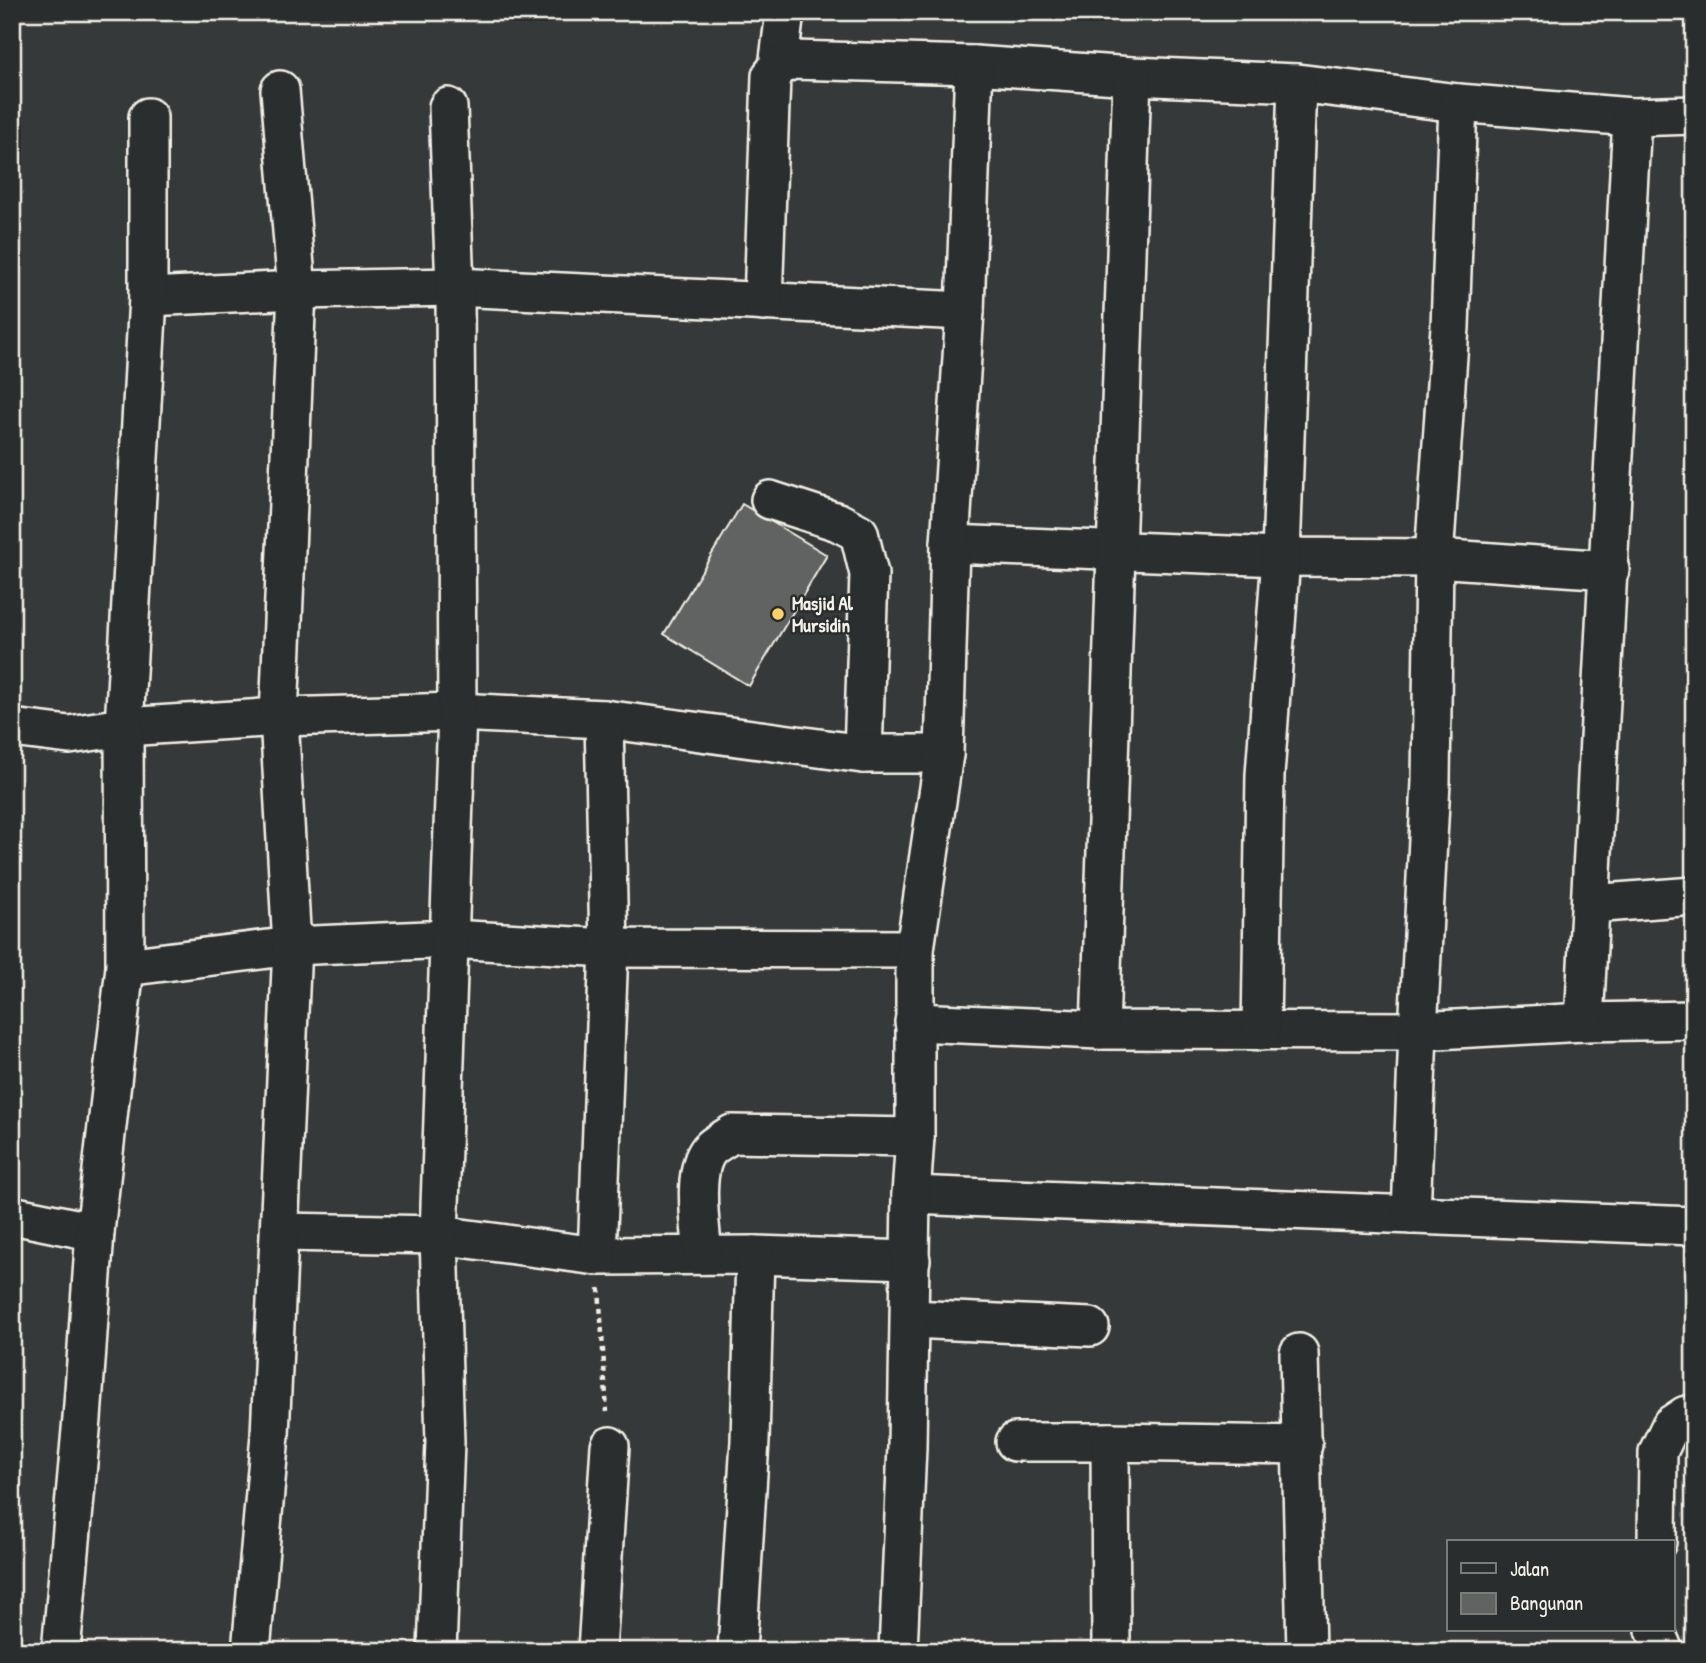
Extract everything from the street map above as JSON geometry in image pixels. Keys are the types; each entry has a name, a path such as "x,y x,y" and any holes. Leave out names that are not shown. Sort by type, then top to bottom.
{"street":[{"path":"778,67 785,12"},
{"path":"763,302 771,75 778,67 792,60 974,65 1132,76 1297,83 1458,103 1632,117 1694,115"},
{"path":"898,1651 907,1447 911,1195 915,1137 915,949 944,754 950,544 965,311 974,65"},
{"path":"1100,1030 1132,76"},
{"path":"1261,1031 1265,775 1281,557 1297,83"},
{"path":"251,1651 270,1435 292,946 279,717 298,290 280,90"},
{"path":"1412,1215 1431,782 1434,558 1450,327 1458,103"},
{"path":"437,1651 445,1443 439,1235 457,712 455,287 448,107"},
{"path":"61,1651 95,1232 125,967 124,727 148,297 148,117"},
{"path":"1584,1022 1632,117"},
{"path":"148,297 298,290 455,287 965,311"},
{"path":"770,500 838,522 859,533 869,574 863,754"},
{"path":"950,544 1281,557 1434,558 1610,570"},
{"path":"12,729 69,735 124,727 279,717 457,712 604,719 863,754 944,754"},
{"path":"597,1256 609,948 604,719"},
{"path":"1591,904 1694,896"},
{"path":"125,967 292,946 450,939 609,948 915,949"},
{"path":"914,1022 1100,1030 1418,1031 1584,1022 1694,1020"},
{"path":"703,1255 699,1190 701,1163 710,1148 732,1134 915,1137"},
{"path":"911,1195 1694,1226"},
{"path":"12,1215 95,1232"},
{"path":"281,1232 439,1235 597,1256 755,1255 911,1260"},
{"path":"737,1651 750,1441 755,1255"},
{"path":"910,1318 1090,1327"},
{"path":"1299,1353 1306,1651"},
{"path":"1657,1540 1658,1452 1671,1425 1686,1415 1694,1414"},
{"path":"1015,1442 1303,1445"},
{"path":"1110,1442 1111,1651"},
{"path":"597,1651 610,1446"},
{"path":"1656,1632 1664,1651"}],"path":[{"path":"597,1256 610,1446"}],"building":[{"path":"742,504 827,555 749,686 664,634"}],"place":[{"name":"Masjid Al Mursidin","path":"778,614"}]}
